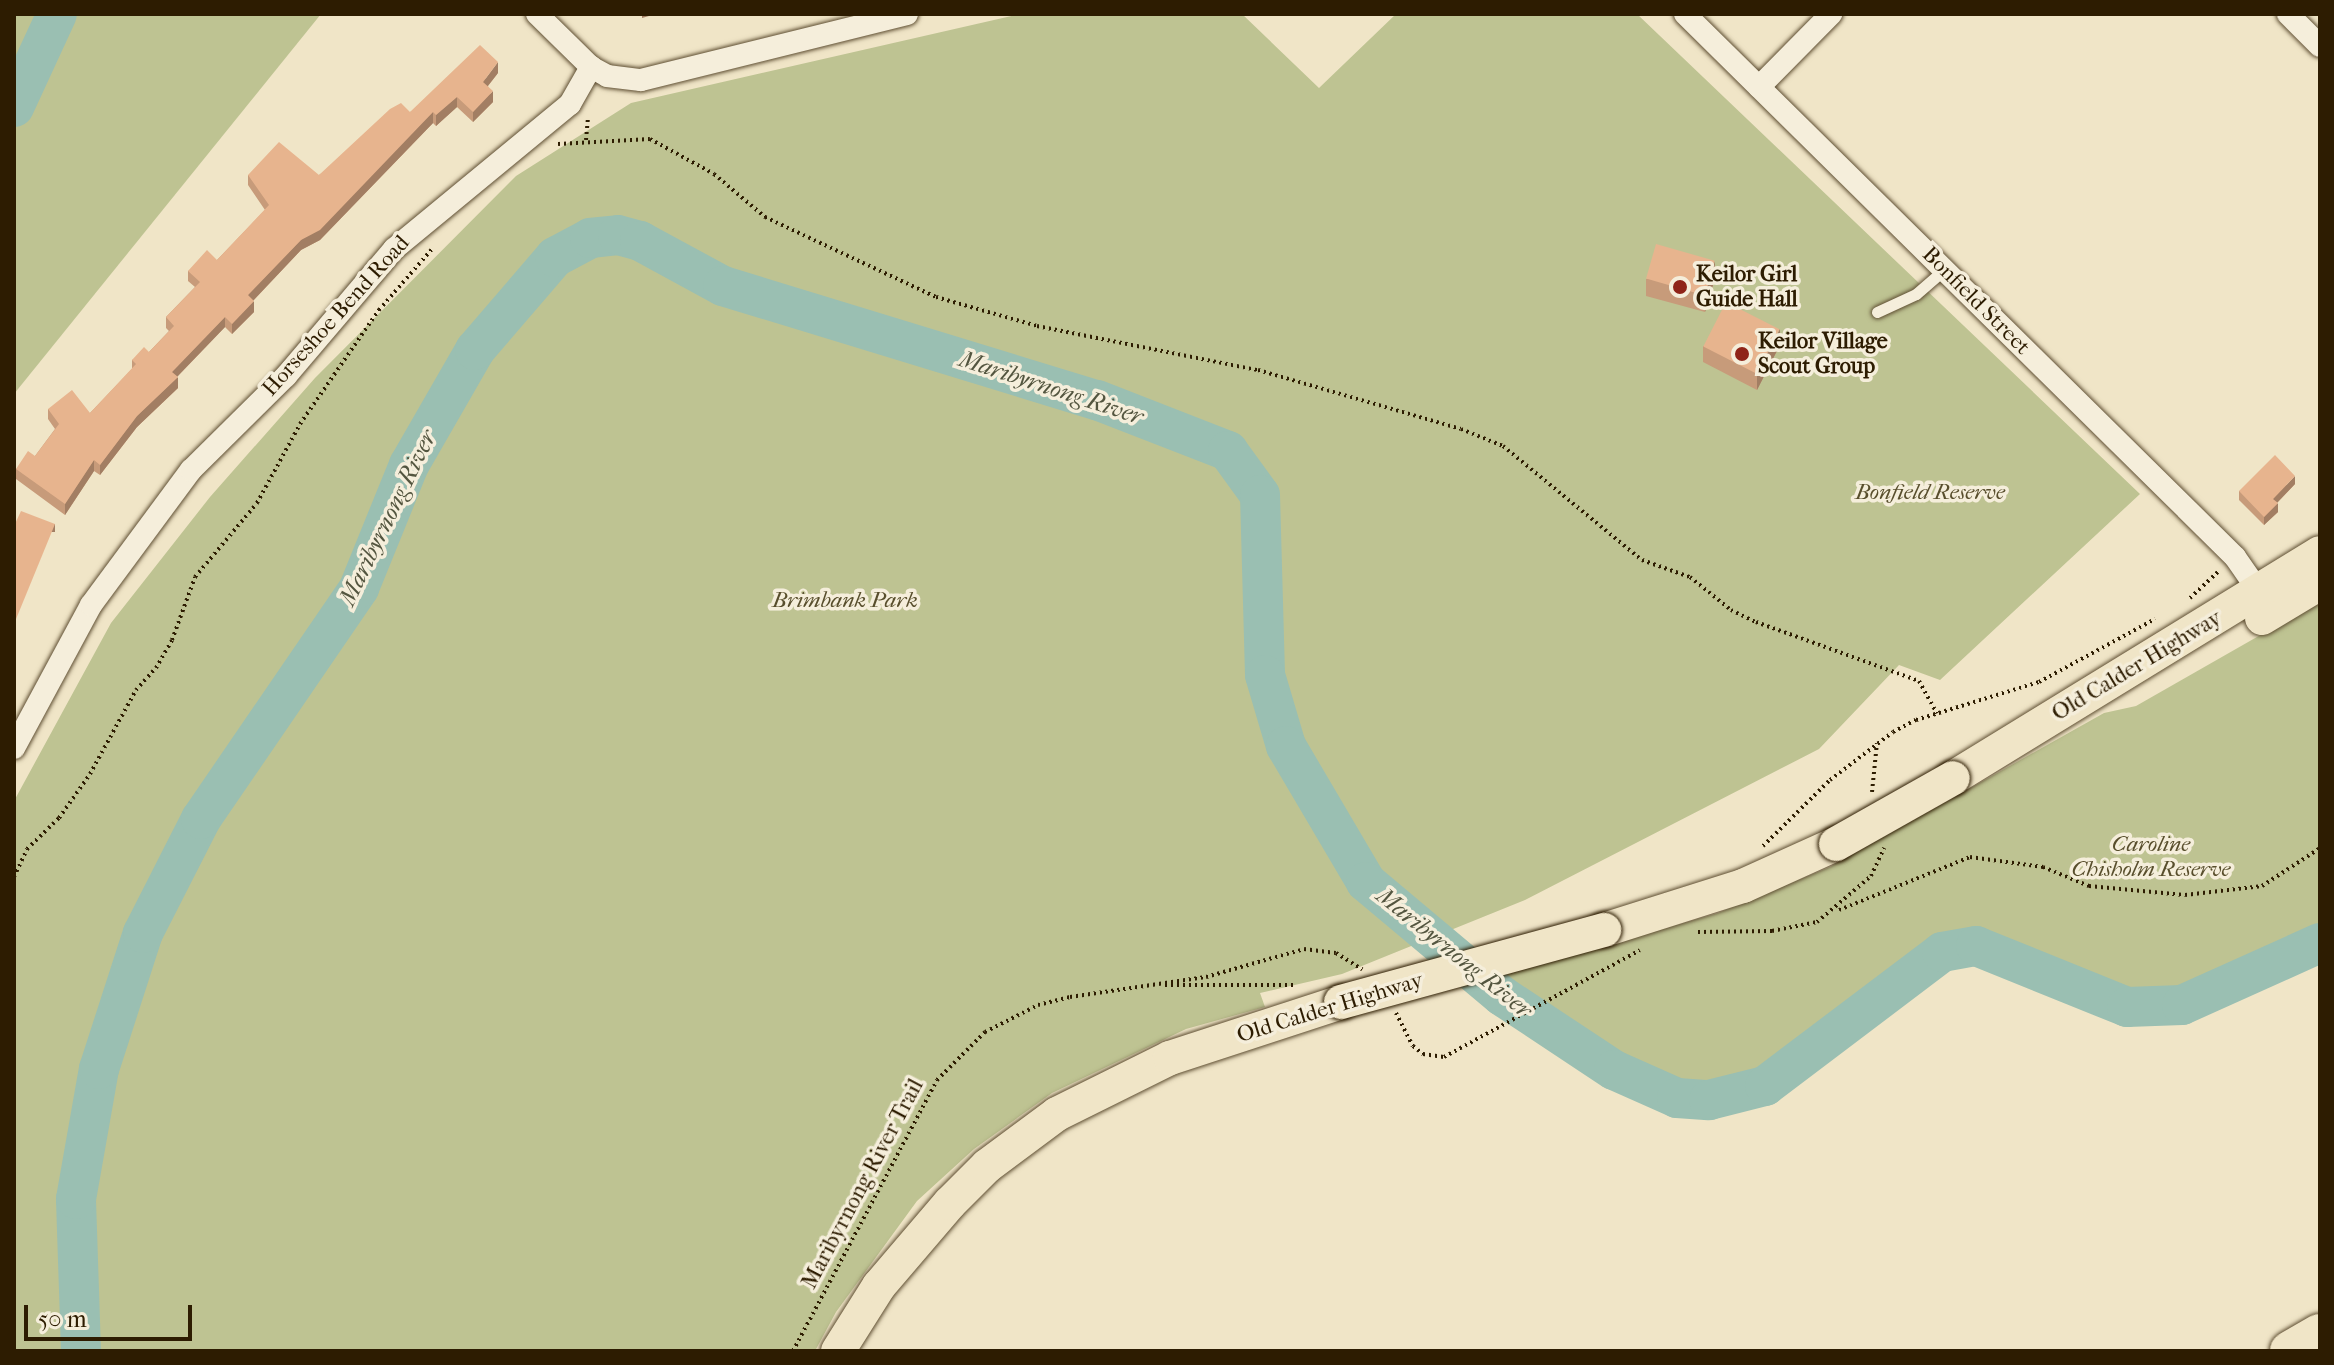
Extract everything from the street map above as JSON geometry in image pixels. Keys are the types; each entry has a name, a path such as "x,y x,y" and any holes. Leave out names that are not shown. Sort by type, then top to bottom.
{"highway":[{"path":"2290,1351 2320,1334"}],"main road":[{"name":"Old Calder Highway","path":"2266,603 2320,553"},
{"name":"Old Calder Highway","path":"838,1351 879,1286 950,1203 987,1166 1057,1114 1170,1058 1341,1002 1604,930 1743,886 1836,844 2266,603 2320,583"}],"street":[{"path":"537,14 591,67 607,76 641,80 907,14"},
{"name":"Bonfield Street","path":"1685,14 2235,557 2266,603"},
{"path":"1759,87 1831,14"},
{"path":"2288,14 2320,46"},
{"name":"Horseshoe Bend Road","path":"14,748 91,605 181,482 286,376 394,249 570,104 591,67"}],"lane":[{"path":"1877,312 1916,294 1944,270"}],"path":[{"path":"555,146 621,137 650,139 714,174 765,217 936,297 1037,326 1258,370 1461,429 1503,446 1642,560 1690,577 1731,610 1756,622 1919,681 1937,713"},
{"path":"14,877 27,849 59,818 90,774 136,690 156,668 172,640 195,577 257,503 300,424 379,310 435,246"},
{"path":"2183,603 2235,557"},
{"path":"1830,780 1893,732 1937,713 2039,682 2157,617"},
{"path":"1830,914 1970,857 2043,867 2089,886 2185,895 2262,886 2320,848"},
{"path":"1455,1054 1590,976"},
{"name":"Maribyrnong River Trail","path":"793,1351 937,1080 968,1046 1006,1019 1038,1005 1103,988 1155,984 1224,989 1299,985"}],"green space":[{"path":"14,14 321,14 14,394"},
{"name":"Brimbank Park","path":"1020,14 1242,14 1319,88 1396,14 1637,14 2140,494 1940,680 1899,665 1819,749 1525,900 1342,974 1260,993 1265,1007 1186,1029 1052,1093 974,1149 917,1201 836,1312 815,1351 14,1351 14,801 111,623 210,497 315,378 516,176 631,103"},
{"name":"Caroline Chisholm Reserve","path":"2320,601 2320,943 2182,1005 2127,1007 1976,946 1942,952 1765,1086 1709,1100 1677,1098 1614,1070 1484,981 1718,913 1830,867 2104,713 2136,706"}],"building":[{"path":"480,45 498,62 483,82 493,91 473,112 457,97 436,115 433,112 320,230 301,240 248,295 254,301 232,324 225,317 172,372 178,377 137,416 100,465 94,460 65,504 16,469 28,451 35,456 59,424 48,409 72,390 90,413 136,364 132,360 144,347 149,352 174,326 166,317 200,282 188,271 207,250 217,260 269,205 248,175 279,142 319,175 390,109 401,103 410,112"},
{"path":"1656,244 1715,261 1705,295 1646,279"},
{"name":"Keilor Village Scout Group","path":"1726,302 1779,329 1757,374 1703,347"},
{"path":"2275,455 2295,476 2273,499 2278,503 2264,517 2239,491"},
{"path":"21,511 55,524 14,624 14,526"}],"waterway":[{"name":"Maribyrnong River","path":"14,107 57,14"},
{"name":"Maribyrnong River","path":"81,1351 76,1199 99,1069 143,933 201,819 359,588 409,465 475,350 555,257 590,238 618,235 640,241 723,286 1097,400 1228,451 1260,495 1265,675 1286,746 1366,882 1502,996 1614,1070 1677,1098 1709,1100 1765,1086 1942,952 1976,946 2127,1007 2182,1005 2320,943"}],"place":[{"name":"Keilor Girl Guide Hall","path":"1680,287"},
{"name":"Keilor Village Scout Group","path":"1742,354"}],"park label":[{"name":"Bonfield Reserve","path":"1930,493"}]}
